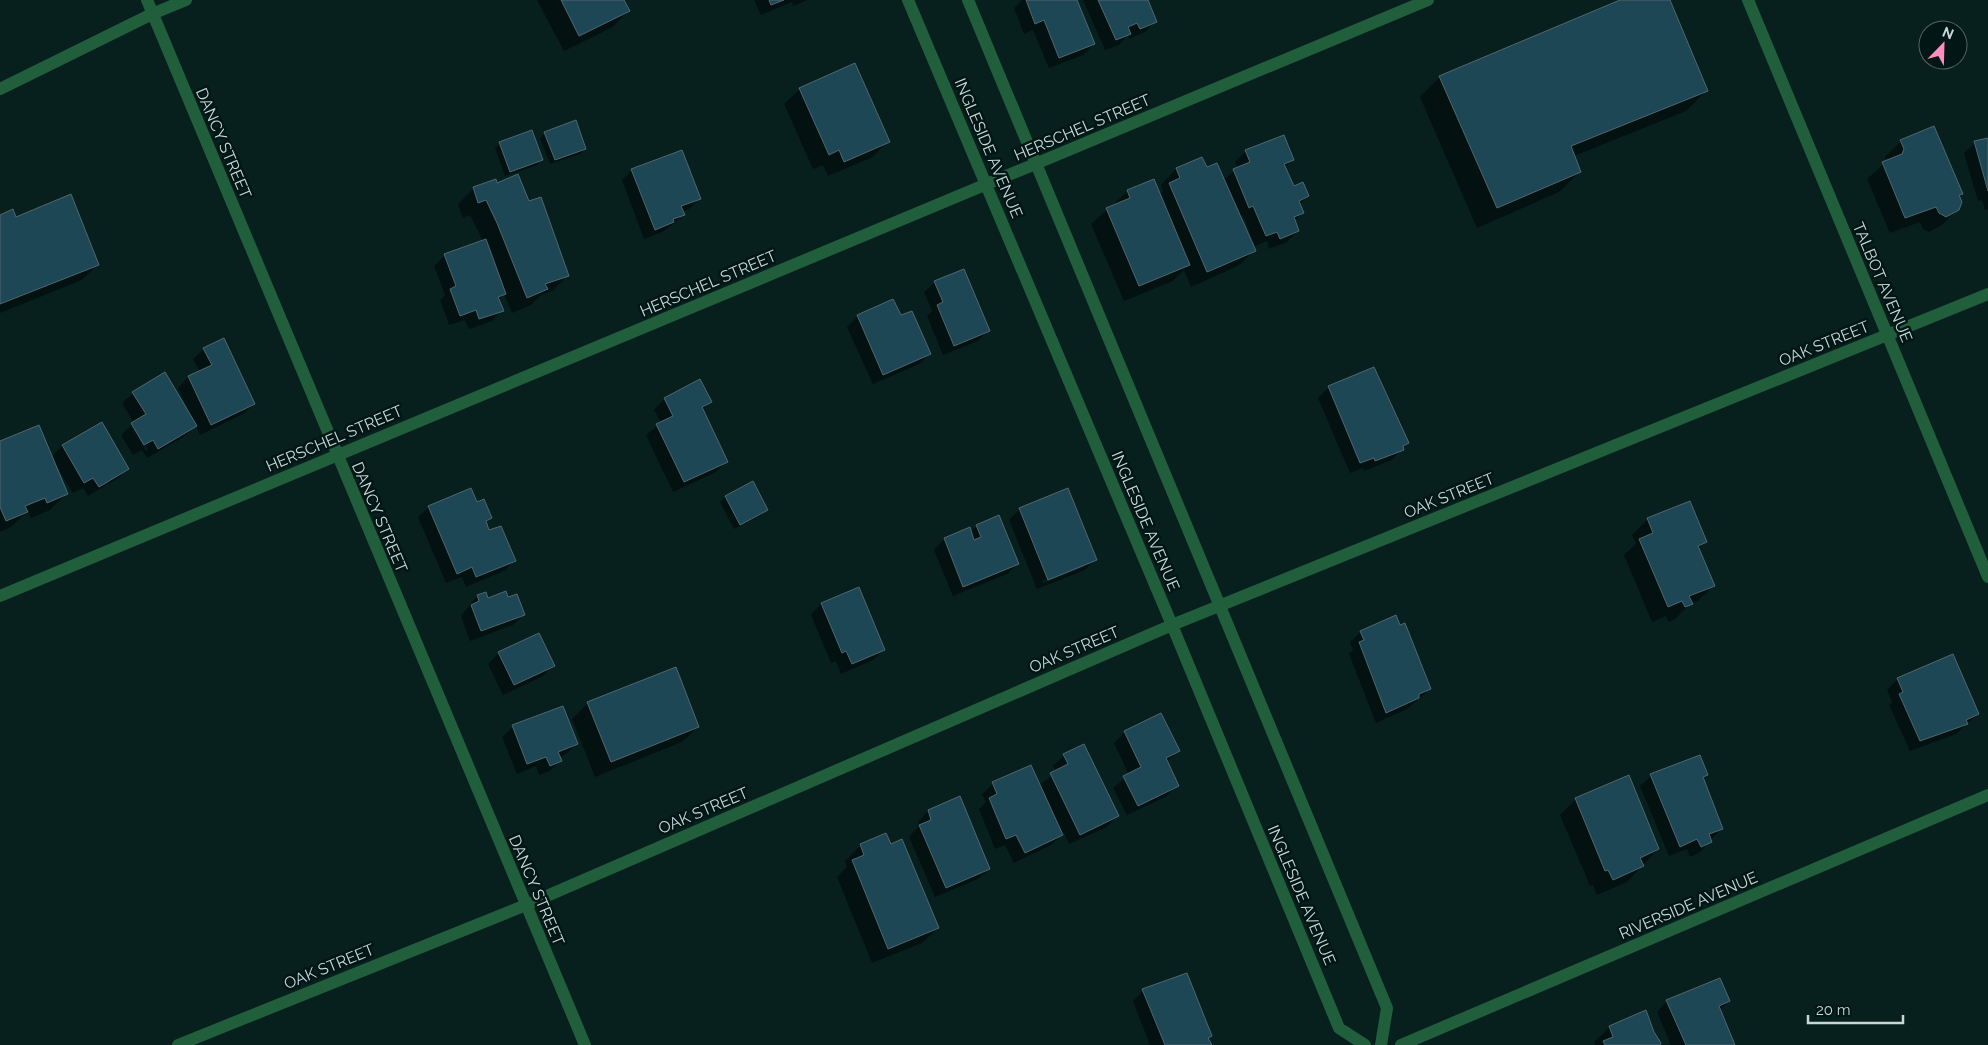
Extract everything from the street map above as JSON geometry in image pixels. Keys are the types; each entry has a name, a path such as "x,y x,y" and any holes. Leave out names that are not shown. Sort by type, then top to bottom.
{"street":[{"name":"DANCY STREET","path":"146,0 585,1045"},
{"path":"0,89 152,14 186,0"},
{"name":"INGLESIDE AVENUE","path":"908,0 987,184 1340,1028 1365,1045"},
{"path":"968,0 1387,1008 1381,1045"},
{"name":"HERSCHEL STREET","path":"0,596 1428,0"},
{"name":"TALBOT AVENUE","path":"1748,0 1988,577"},
{"name":"OAK STREET","path":"178,1045 526,905 1172,625 1988,294"},
{"name":"RIVERSIDE AVENUE","path":"1401,1045 1988,795"}],"building":[{"path":"561,0 624,0 630,11 579,36"},
{"path":"769,0 784,0 771,5"},
{"path":"1026,0 1077,0 1095,44 1059,58 1044,20 1035,24"},
{"path":"1098,0 1148,0 1157,22 1140,29 1137,23 1128,27 1131,34 1116,40"},
{"path":"1620,0 1670,0 1708,91 1571,146 1581,172 1497,208 1439,76"},
{"path":"855,63 890,142 844,162 839,150 829,155 799,88"},
{"path":"576,120 586,149 555,160 544,132"},
{"path":"1934,126 1963,194 1959,195 1962,202 1959,210 1946,217 1939,213 1936,207 1905,218 1882,162 1902,154 1904,149 1900,140"},
{"path":"532,130 543,160 510,172 499,142"},
{"path":"1284,135 1294,160 1284,164 1294,186 1303,182 1309,196 1299,201 1304,213 1294,217 1299,231 1280,239 1277,232 1266,236 1253,206 1249,208 1233,169 1250,162 1245,150"},
{"path":"1988,138 1988,191 1974,141"},
{"path":"682,150 701,199 681,206 685,215 673,219 674,222 655,230 631,169"},
{"path":"1202,157 1207,167 1217,163 1256,251 1207,272 1169,183 1180,178 1176,168"},
{"path":"518,174 529,201 541,197 569,276 545,284 548,289 527,298 486,200 478,203 473,187 496,179 497,183"},
{"path":"1154,179 1190,265 1139,286 1106,208 1130,198 1127,190"},
{"path":"71,194 99,265 0,304 0,215 13,209 16,217"},
{"path":"486,239 506,294 498,297 504,311 479,319 476,310 460,316 450,289 456,286 444,254"},
{"path":"964,269 990,331 954,346 937,305 943,302 934,281"},
{"path":"893,299 901,315 912,311 931,354 883,375 857,315"},
{"path":"224,338 255,404 211,425 188,376 212,365 203,348"},
{"path":"1374,367 1409,443 1403,446 1404,450 1375,461 1374,458 1360,463 1328,386"},
{"path":"165,372 197,426 158,449 153,440 144,445 131,423 146,414 132,392"},
{"path":"700,379 712,402 702,407 728,462 684,482 656,424 673,416 664,398"},
{"path":"102,422 129,469 99,487 93,478 84,483 62,445"},
{"path":"39,425 68,494 47,503 45,498 25,506 28,512 6,521 0,507 0,441"},
{"path":"753,481 768,510 740,525 725,496"},
{"path":"471,488 477,502 484,499 492,518 486,521 489,530 501,526 516,561 476,577 472,567 457,574 428,506"},
{"path":"1068,488 1097,560 1048,580 1019,508"},
{"path":"1690,501 1707,542 1698,546 1715,586 1689,596 1693,604 1685,607 1682,601 1668,607 1639,539 1653,533 1647,518"},
{"path":"999,515 1019,564 963,587 944,538 970,527 974,540 981,537 976,525"},
{"path":"859,587 885,650 852,664 846,651 842,653 821,603"},
{"path":"506,591 508,597 517,594 525,615 481,631 471,605 479,601 477,595 486,592 488,598"},
{"path":"1396,615 1400,625 1405,623 1431,689 1419,694 1419,698 1386,713 1359,642 1364,640 1360,631"},
{"path":"539,633 555,666 514,685 498,652"},
{"path":"1953,654 1979,714 1966,720 1968,724 1920,741 1899,694 1903,692 1897,678"},
{"path":"676,667 699,727 611,762 587,702"},
{"path":"563,706 578,744 558,752 562,761 550,766 546,757 527,764 512,725"},
{"path":"1161,713 1180,751 1166,758 1179,786 1138,806 1123,776 1141,767 1124,731"},
{"path":"1084,744 1119,816 1080,835 1050,773 1068,764 1063,754"},
{"path":"1700,755 1708,775 1703,777 1723,829 1709,834 1712,842 1701,847 1697,839 1680,847 1650,774"},
{"path":"1031,765 1063,835 1025,853 1016,835 1006,839 989,798 997,794 992,782"},
{"path":"1629,775 1659,849 1640,858 1644,866 1613,880 1608,870 1605,871 1575,798"},
{"path":"960,796 990,869 946,888 919,825 931,820 928,810"},
{"path":"886,833 891,844 902,839 939,928 888,949 852,860 864,855 860,844"},
{"path":"1187,973 1212,1036 1208,1038 1212,1045 1165,1045 1142,989"},
{"path":"1720,978 1730,1001 1719,1006 1735,1045 1686,1045 1666,1000"},
{"path":"1646,1010 1654,1032 1661,1043 1660,1045 1605,1045 1603,1041 1613,1037 1609,1026"}]}
